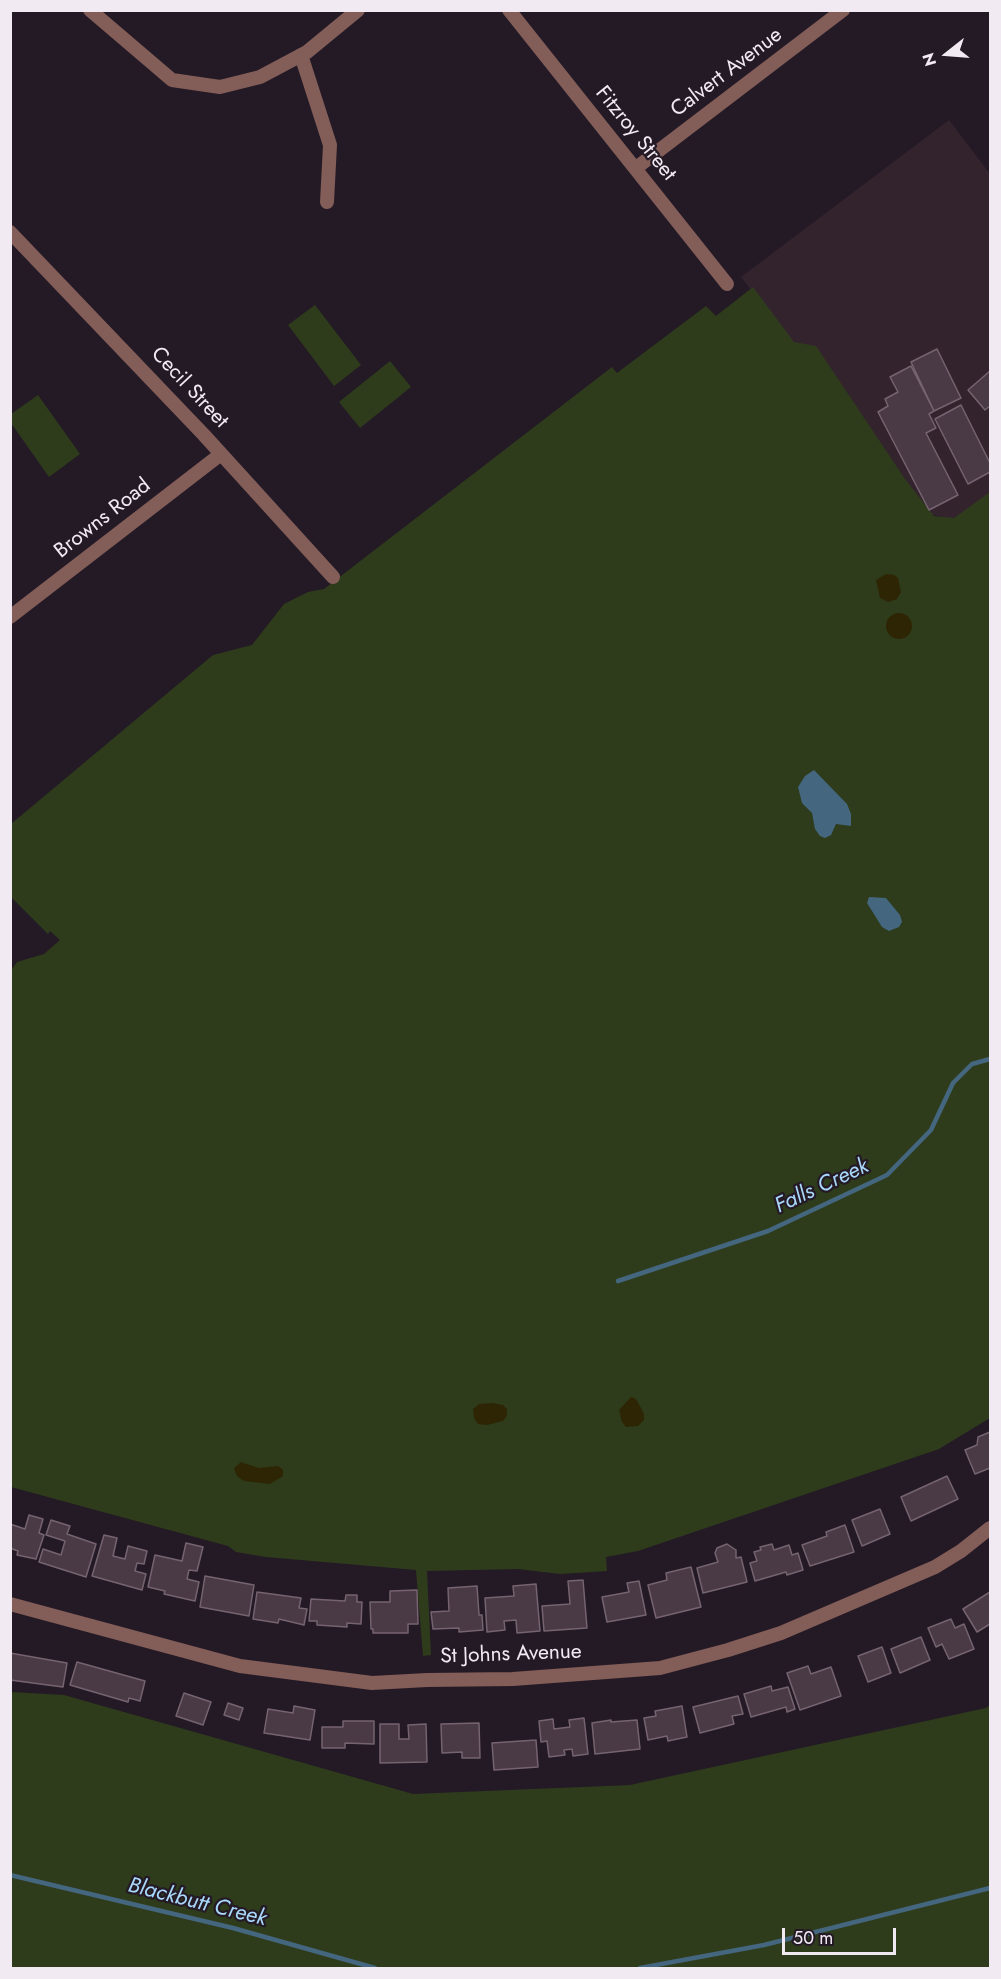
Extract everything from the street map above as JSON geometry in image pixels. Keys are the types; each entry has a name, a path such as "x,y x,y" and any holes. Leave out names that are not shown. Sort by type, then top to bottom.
{"street":[{"path":"90,10 172,80 220,87 260,77 301,55 358,10"},
{"name":"Fitzroy Street","path":"508,10 727,284"},
{"name":"Calvert Avenue","path":"636,168 843,10"},
{"path":"301,55 330,145 327,202"},
{"name":"Cecil Street","path":"10,232 221,454 333,577"},
{"name":"Browns Road","path":"10,617 221,454"},
{"name":"St Johns Avenue","path":"10,1604 240,1666 372,1683 513,1679 648,1669 728,1650 781,1633 935,1567 961,1551 990,1528"}],"shaded area":[{"path":"949,120 990,174 990,493 957,520 924,513 741,277"}],"green space":[{"path":"753,287 794,342 816,346 905,479 934,516 954,518 990,492 990,1418 939,1449 638,1551 606,1557 607,1571 560,1574 518,1569 427,1571 431,1655 423,1656 416,1570 266,1557 236,1552 228,1546 11,1487 10,972 17,962 44,954 60,940 50,931 48,934 11,897 11,824 213,655 252,645 284,604 308,592 324,589 612,367 617,373 706,306 716,316"},
{"path":"315,305 361,365 334,386 288,325"},
{"path":"390,361 411,387 360,428 339,402"},
{"path":"38,395 80,454 49,477 11,423 11,414"},
{"path":"11,1692 64,1695 413,1794 630,1785 986,1708 990,1705 990,1968 11,1968"}],"sand":[{"path":"886,574 898,578 901,592 897,599 888,602 880,598 876,580"},
{"path":"899,613 908,617 912,626 908,635 899,639 890,635 886,626 890,617"},
{"path":"631,1397 636,1399 640,1406 644,1420 638,1426 626,1427 619,1410"},
{"path":"479,1404 503,1405 507,1409 507,1416 503,1421 487,1425 478,1424 474,1418 473,1409"},
{"path":"241,1462 259,1468 278,1466 283,1470 283,1476 270,1484 244,1481 237,1476 234,1468"}],"water":[{"path":"814,770 847,804 851,814 851,826 836,824 831,835 825,838 820,836 815,829 812,813 802,803 798,787 805,776"},
{"path":"869,897 886,898 900,915 902,922 899,927 889,931 882,927 867,903"}],"building":[{"path":"937,349 961,398 934,411 911,362"},
{"path":"911,366 934,411 929,414 936,428 926,433 958,495 929,510 878,412 888,406 885,399 898,392 890,377"},
{"path":"990,371 990,406 985,410 968,390"},
{"path":"961,405 990,463 990,472 968,484 935,419"},
{"path":"990,1432 990,1468 975,1474 965,1450 977,1445 978,1437"},
{"path":"947,1476 958,1499 911,1521 901,1497"},
{"path":"880,1509 890,1534 862,1546 852,1520"},
{"path":"29,1515 43,1519 39,1533 44,1535 36,1559 17,1555 18,1551 10,1548 10,1524 25,1529"},
{"path":"51,1520 70,1526 67,1534 96,1544 86,1577 39,1562 43,1549 61,1555 65,1541 46,1535"},
{"path":"845,1525 854,1552 810,1566 802,1545 827,1536 826,1532"},
{"path":"104,1535 117,1538 113,1556 125,1559 128,1546 147,1551 144,1564 137,1563 135,1571 146,1574 142,1590 92,1576"},
{"path":"186,1543 203,1547 197,1571 189,1570 187,1579 199,1582 195,1601 164,1594 165,1591 148,1587 155,1555 182,1561"},
{"path":"727,1544 736,1550 736,1558 741,1557 747,1582 703,1593 697,1568 718,1562 715,1553 717,1548"},
{"path":"772,1544 774,1550 789,1545 792,1555 798,1553 803,1570 787,1575 786,1572 755,1581 750,1563 757,1561 754,1552 761,1550 760,1547"},
{"path":"691,1567 701,1607 656,1618 648,1585 667,1580 666,1573"},
{"path":"205,1576 254,1585 249,1616 200,1607"},
{"path":"583,1580 587,1628 544,1631 542,1606 570,1604 568,1581"},
{"path":"639,1581 646,1615 607,1622 602,1597 629,1592 627,1583"},
{"path":"536,1584 540,1631 517,1633 516,1620 504,1621 505,1630 487,1632 485,1598 514,1596 513,1586"},
{"path":"477,1586 479,1615 482,1615 483,1630 459,1632 459,1628 433,1629 431,1612 449,1611 448,1588"},
{"path":"417,1590 418,1624 408,1624 408,1633 373,1633 370,1602 390,1602 390,1591"},
{"path":"257,1592 301,1598 299,1608 307,1609 304,1625 279,1619 278,1623 253,1619"},
{"path":"990,1592 990,1624 977,1632 963,1609"},
{"path":"346,1595 357,1595 357,1602 362,1602 361,1624 347,1623 347,1627 317,1625 317,1621 309,1621 311,1599 345,1601"},
{"path":"951,1619 955,1628 964,1624 974,1649 949,1659 942,1644 936,1647 928,1628"},
{"path":"921,1637 930,1660 900,1673 891,1649"},
{"path":"882,1647 891,1673 868,1682 858,1656"},
{"path":"10,1653 67,1663 63,1687 10,1680"},
{"path":"77,1662 145,1681 140,1701 129,1698 128,1702 70,1685"},
{"path":"808,1666 811,1674 831,1667 841,1696 800,1710 787,1673"},
{"path":"771,1686 772,1691 788,1687 795,1709 787,1712 786,1707 751,1717 744,1694"},
{"path":"184,1693 211,1702 203,1725 176,1716"},
{"path":"738,1696 743,1714 732,1716 734,1724 700,1733 693,1707"},
{"path":"228,1703 243,1708 239,1720 224,1715"},
{"path":"294,1706 315,1710 310,1740 264,1733 268,1709 293,1713"},
{"path":"682,1706 687,1737 668,1741 667,1736 648,1740 644,1718 656,1716 655,1711"},
{"path":"584,1718 588,1754 573,1756 572,1749 564,1750 565,1755 549,1757 547,1741 541,1742 539,1721 553,1719 554,1729 570,1727 569,1720"},
{"path":"611,1720 611,1722 637,1720 640,1749 595,1754 592,1723"},
{"path":"343,1721 374,1721 374,1744 345,1743 345,1748 322,1748 322,1727 343,1727"},
{"path":"479,1723 480,1758 462,1758 462,1752 442,1753 441,1724"},
{"path":"380,1724 399,1724 399,1739 409,1739 408,1725 426,1724 427,1762 380,1763"},
{"path":"536,1740 538,1767 494,1770 492,1743"}],"waterway":[{"name":"Falls Creek","path":"618,1281 768,1231 887,1175 931,1130 953,1083 972,1064 990,1059"},
{"name":"Blackbutt Creek","path":"10,1875 233,1928 375,1968"},
{"name":"Blackbutt Creek","path":"640,1968 764,1945 990,1888"}]}
